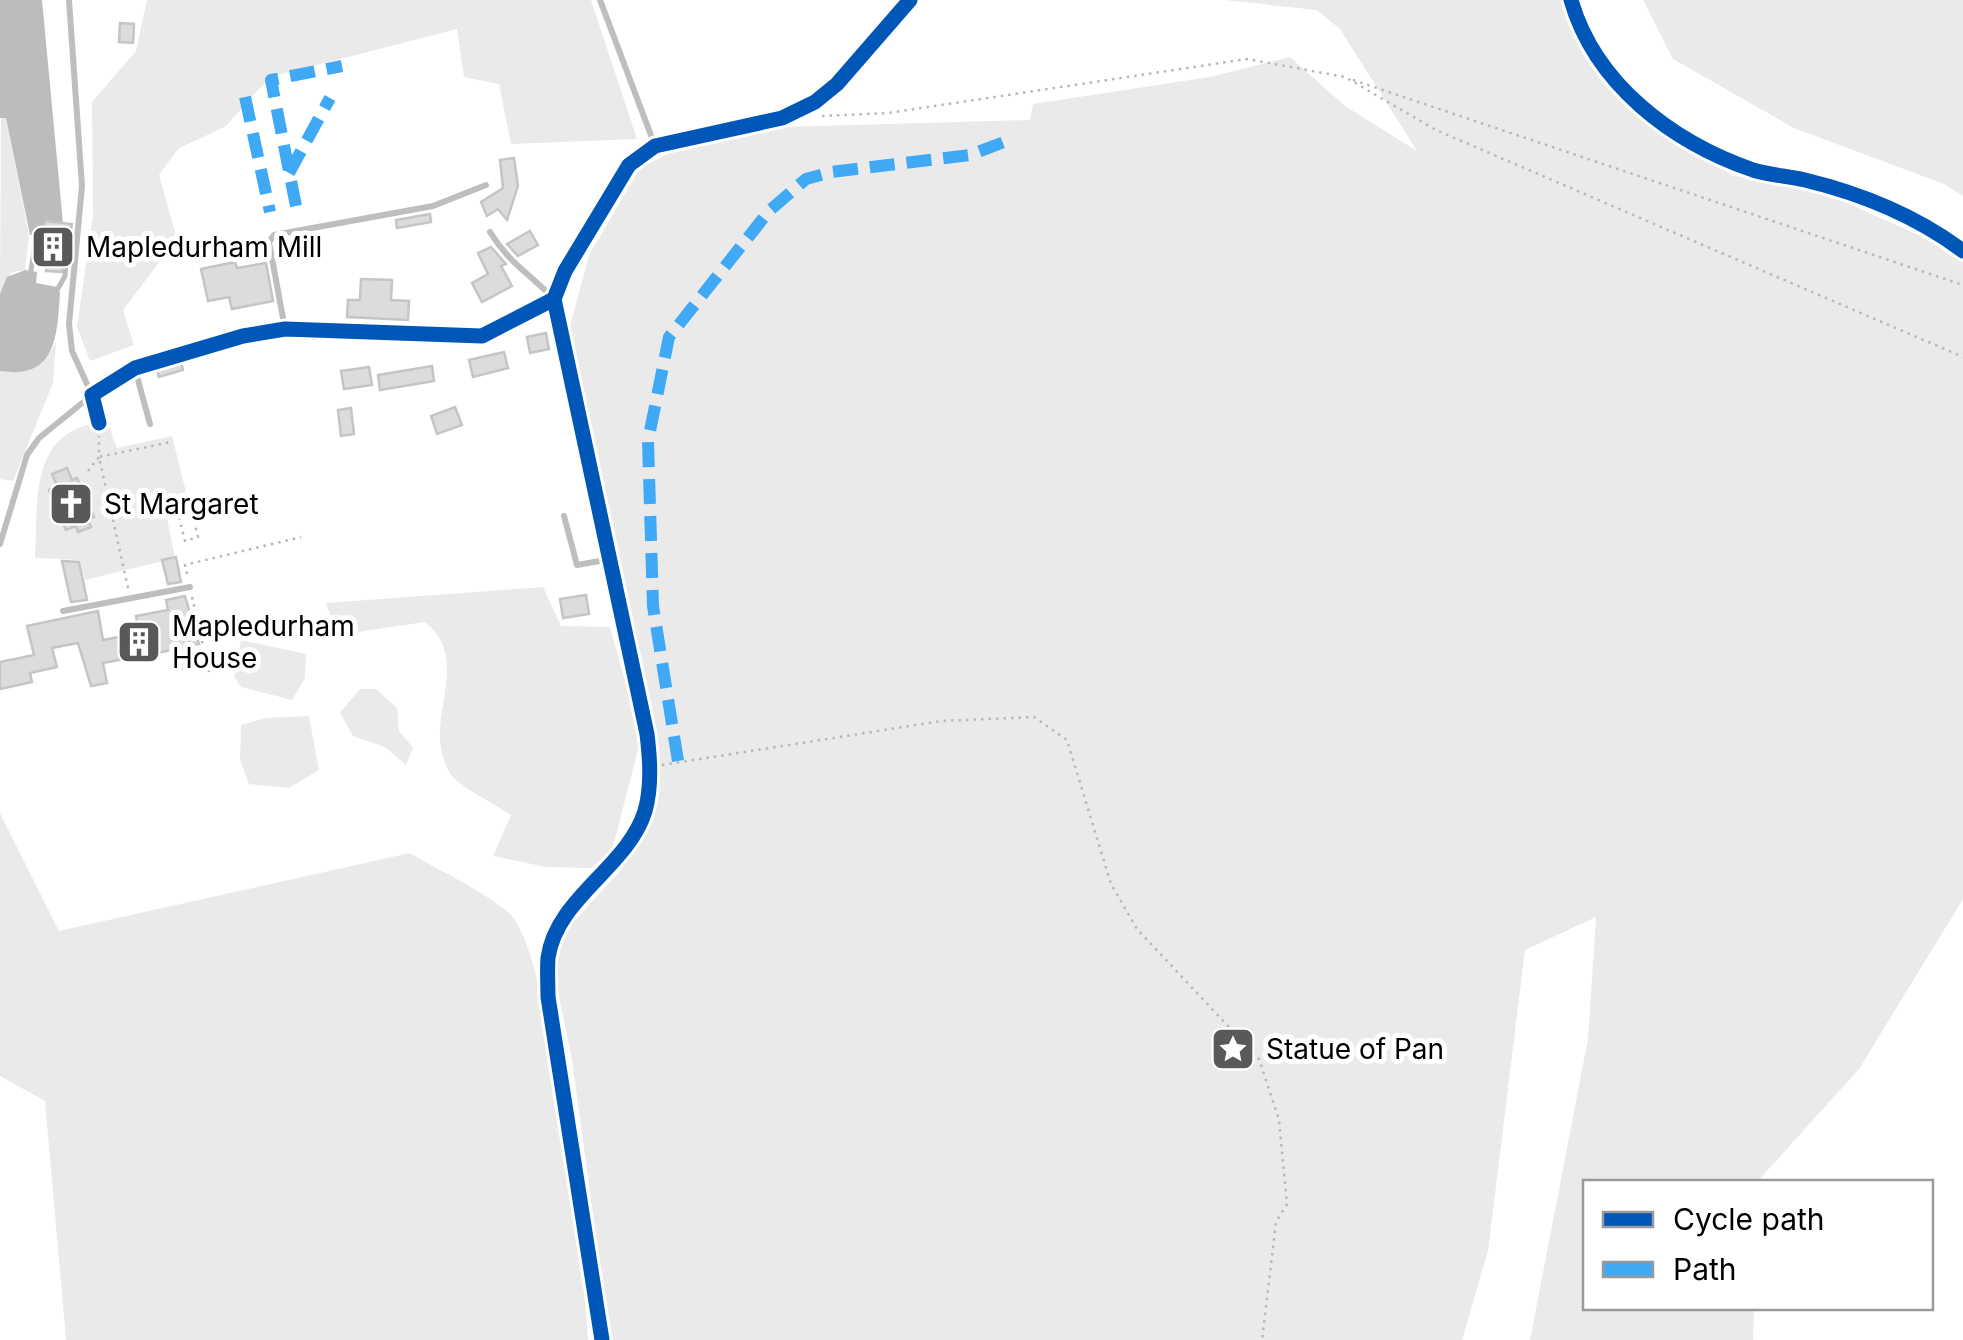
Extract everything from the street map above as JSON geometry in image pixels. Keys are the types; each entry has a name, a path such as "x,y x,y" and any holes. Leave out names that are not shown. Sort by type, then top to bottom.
{"street":[{"path":"99,423 92,395 135,368 190,349 285,329 482,336 554,299 617,180 654,146 782,118 815,102 846,74 910,0"},
{"path":"1570,0 1579,30 1607,74 1686,139 1754,170 1857,194 1900,211 1963,252"}],"lane":[{"path":"0,544 27,455 39,438 92,395 72,351 69,324 82,186 69,0"},
{"path":"600,0 654,146"},
{"path":"285,329 269,242 274,235 433,206 486,185"},
{"path":"490,232 510,264 528,272 554,299 611,559 650,769 645,812 631,837 562,924 548,955 548,996 602,1340"},
{"path":"135,368 150,424"},
{"path":"564,516 578,565 611,559"},
{"path":"63,611 190,587"}],"path":[{"path":"813,116 888,113 1247,58 1346,77 1963,285"},
{"path":"1346,77 1436,130 1963,357"},
{"path":"99,423 99,457 130,598"},
{"path":"88,470 99,457 171,442"},
{"path":"190,506 198,537 185,541 177,509 190,506"},
{"path":"209,672 186,565 301,537"},
{"path":"650,769 941,722 1034,717 1067,740 1111,884 1137,929 1259,1059 1279,1120 1287,1204 1276,1222 1262,1340"}],"shaded area":[{"path":"0,0 42,0 63,223 46,222 44,237 30,235 6,118 0,118"},
{"path":"147,0 591,0 637,139 511,144 499,84 464,77 457,29 270,77 226,126 178,149 159,175 177,239 123,310 134,345 90,361 77,327 93,216 92,102 136,51"},
{"path":"1225,0 1563,0 1576,34 1609,88 1731,175 1820,191 1921,236 1963,261 1963,899 1859,1069 1759,1180 1583,1180 1583,1310 1754,1310 1753,1340 1530,1340 1588,1039 1596,917 1525,950 1488,1251 1462,1340 610,1340 572,1060 553,967 567,929 620,871 647,825 658,775 568,334 589,255 640,168 680,148 783,127 1030,120 1033,104 1210,77 1290,57 1345,106 1417,151 1340,29 1317,10"},
{"path":"1643,0 1963,0 1963,196 1944,184 1794,128 1673,59"},
{"path":"1,117 6,118 29,235 25,270 12,272 0,294"},
{"path":"25,270 37,272 36,283 57,287 60,293 55,339 43,361 33,369 0,371 0,294 7,277"},
{"path":"56,342 53,383 13,481 0,479 0,371 18,372 33,367"},
{"path":"99,423 109,427 117,448 172,436 186,492 163,498 175,558 85,580 80,560 35,558 38,494 49,455 60,440 76,429"},
{"path":"543,587 561,626 610,627 641,738 612,851 591,868 546,867 493,856 511,815 456,780 443,756 441,715 447,676 440,639 425,622 337,635 326,603"},
{"path":"241,640 306,654 305,678 292,700 241,687 234,676"},
{"path":"360,689 376,689 397,708 399,731 413,748 406,765 385,747 353,736 340,713"},
{"path":"309,716 319,770 289,788 249,784 240,760 241,725 266,718"},
{"path":"0,813 59,931 410,853 474,888 509,913 525,939 552,1046 573,1184 588,1340 66,1340 45,1101 0,1076"}],"building":[{"path":"120,23 134,24 133,43 119,42"},
{"path":"514,158 518,186 507,220 498,209 487,216 481,202 503,188 500,160"},
{"path":"430,214 431,222 397,228 396,220"},
{"name":"Mapledurham Mill","path":"45,221 72,224 62,272 46,271 47,261 39,259"},
{"path":"530,231 538,245 518,256 507,244"},
{"path":"491,247 506,264 501,266 512,286 482,302 472,283 488,274 478,253"},
{"path":"235,262 237,268 266,263 273,301 232,309 229,297 208,301 201,269"},
{"path":"361,279 392,280 391,300 409,301 408,320 347,317 348,300 360,300"},
{"path":"546,333 549,349 530,353 527,337"},
{"path":"504,352 508,368 473,377 469,360"},
{"path":"181,362 183,370 159,377 157,370"},
{"path":"432,366 434,381 380,390 378,375"},
{"path":"369,367 372,385 344,389 341,371"},
{"path":"455,407 462,425 437,434 431,416"},
{"path":"351,408 354,434 341,436 338,410"},
{"name":"St Margaret","path":"67,468 72,480 77,478 94,517 88,520 91,527 78,532 76,526 66,530 49,490 57,486 52,474"},
{"path":"176,557 181,582 168,584 162,560"},
{"path":"62,561 79,562 87,600 71,602"},
{"path":"586,595 589,614 563,618 560,599"},
{"name":"Mapledurham House","path":"185,596 199,644 190,645 194,667 176,670 172,650 103,663 107,683 91,686 78,643 52,648 57,667 30,673 32,682 0,689 0,662 34,655 27,626 98,611 103,640 139,633 136,616 168,610 166,600"}],"waterway":[{"path":"30,276 35,246"},
{"path":"56,292 65,276 67,247"}],"marked path":[{"path":"296,206 271,80 342,66"},
{"path":"245,97 270,212"},
{"path":"289,173 330,98"},
{"path":"678,761 653,606 648,441 669,337 769,211 806,179 831,172 970,155 1004,142"}],"cycle path":[{"path":"602,1340 548,997 548,958 564,918 636,831 647,802 650,763 554,299 565,271 629,165 655,146 782,118 815,102 837,84 910,0"},
{"path":"1571,0 1598,58 1618,83 1666,126 1753,170 1826,186 1888,207 1963,251"},
{"path":"99,423 92,395 135,368 243,336 285,329 482,336 554,299"}],"place":[{"name":"Mapledurham Mill","path":"53,247"},
{"name":"St Margaret","path":"71,504"},
{"name":"Mapledurham House","path":"139,642"},
{"name":"Statue of Pan","path":"1233,1049"}]}
